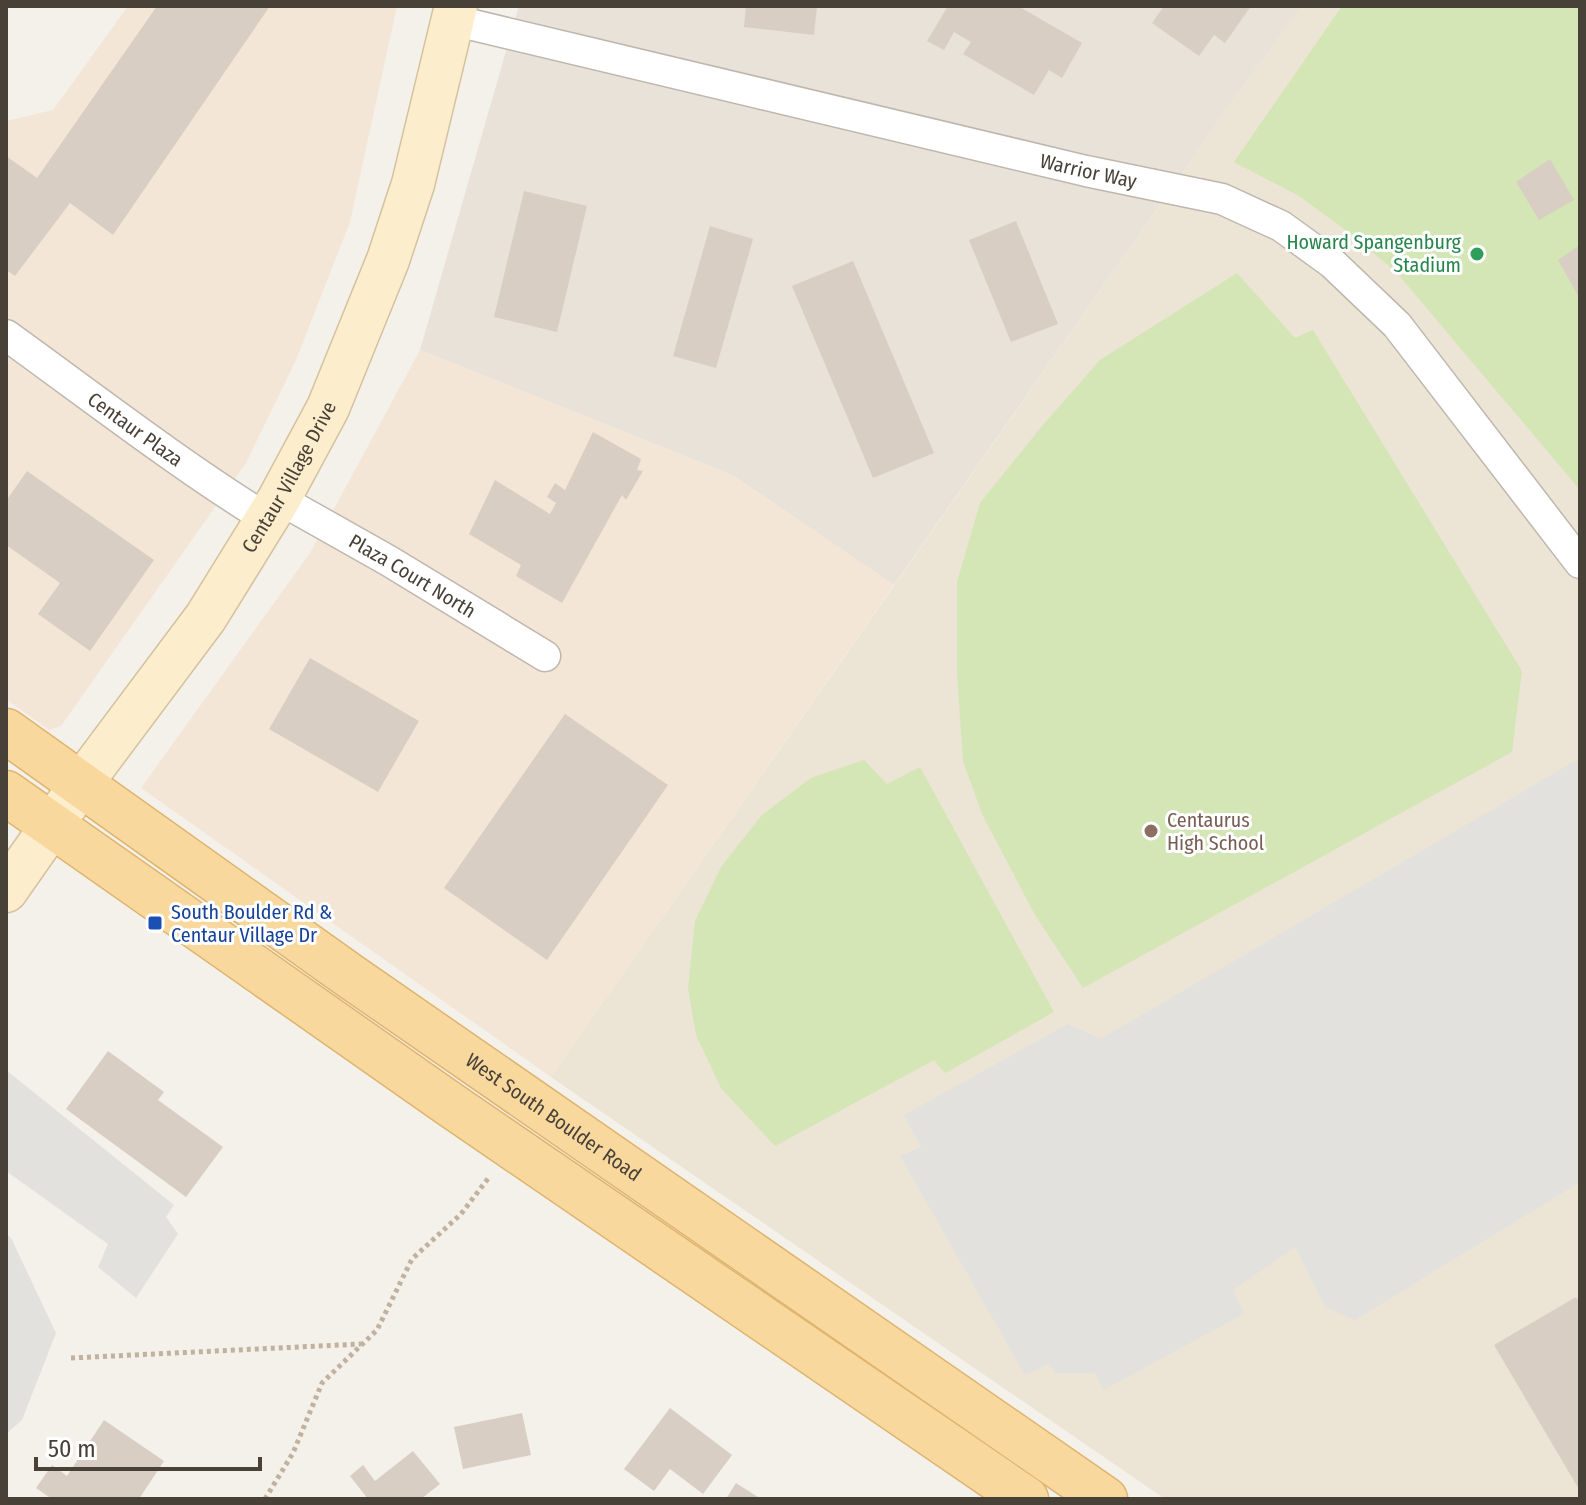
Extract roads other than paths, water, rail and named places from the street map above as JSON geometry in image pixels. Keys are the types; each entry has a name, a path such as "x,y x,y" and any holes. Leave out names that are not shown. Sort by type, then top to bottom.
{"main road":[{"name":"West South Boulder Road","path":"6,731 350,976 1105,1499"},
{"path":"6,793 1026,1499"}],"street":[{"name":"Centaur Village Drive","path":"6,891 81,784 206,617 273,509 328,408 388,260 413,184 454,13"},
{"name":"Warrior Way","path":"454,13 1086,171 1222,199 1281,226 1332,263 1397,325 1580,563"},
{"name":"Centaur Plaza","path":"6,335 176,458 273,509"},
{"name":"Plaza Court North","path":"273,509 389,561 545,656"}],"place":[{"name":"Howard Spangenburg Stadium","path":"1477,254"},
{"name":"Centaurus High School","path":"1151,831"},
{"name":"South Boulder Rd & Centaur Village Dr","path":"155,923"}]}
